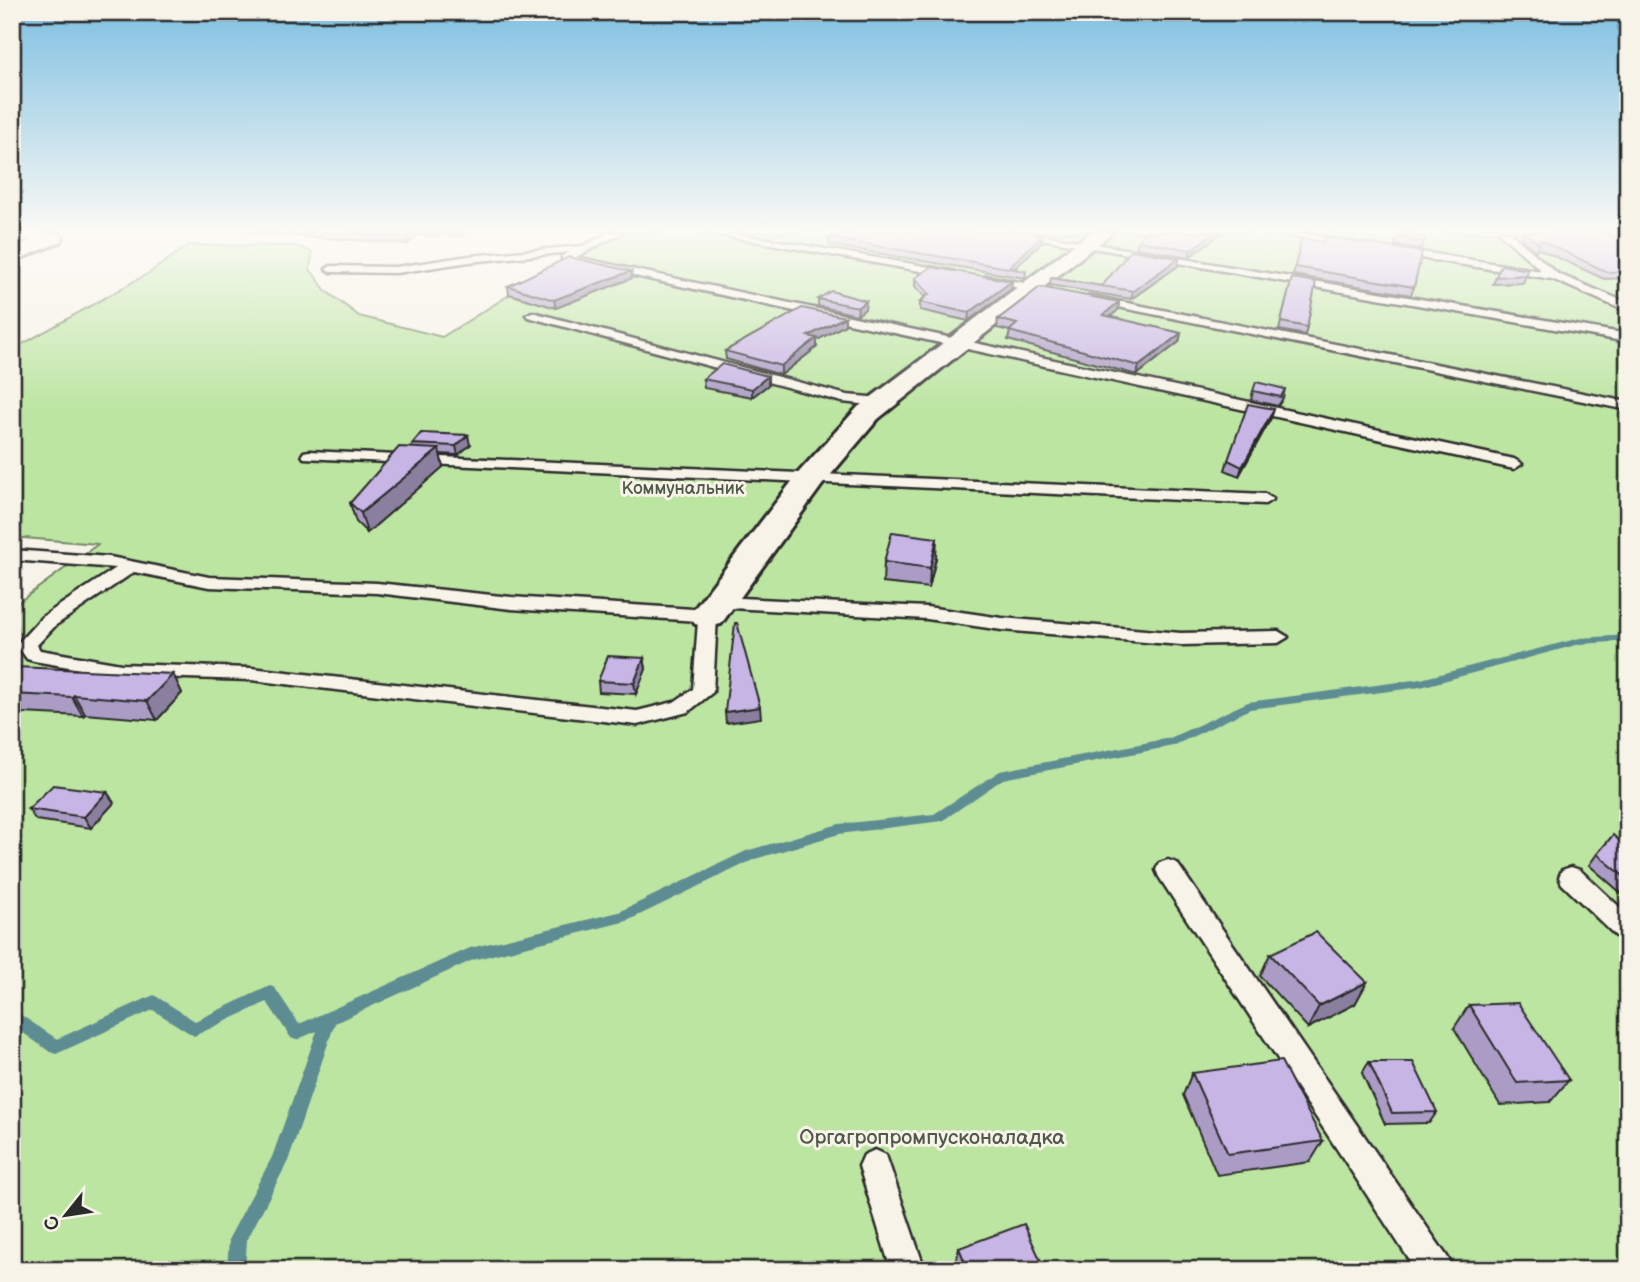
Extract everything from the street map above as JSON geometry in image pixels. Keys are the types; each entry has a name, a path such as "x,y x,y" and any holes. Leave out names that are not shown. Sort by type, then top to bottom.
{"street":[{"path":"713,610 811,478 880,402 1025,292"}],"lane":[{"path":"724,292 1514,464"},
{"path":"1381,292 1628,338"},
{"path":"1594,292 1628,309"},
{"path":"1085,298 1628,406"},
{"path":"532,315 847,399 880,402"},
{"path":"309,455 1265,499"},
{"path":"12,555 110,562 209,582 377,589 511,603 713,610 927,613 1002,624 1181,639 1278,637"},
{"path":"131,566 49,621 27,645 34,655 121,670 251,674 637,718 681,707 703,692 713,610"},
{"path":"1168,870 1437,1270"},
{"path":"1571,877 1628,931"},
{"path":"875,1166 908,1270"}],"green space":[{"path":"116,292 327,292 359,316 442,337 514,292 1628,292 1628,1270 12,1270 12,607 98,544 12,537 12,350"}],"building":[{"path":"527,292 576,292 554,300"},
{"path":"834,292 866,301 858,307 818,299"},
{"path":"927,292 997,292 969,313 920,302 929,294"},
{"path":"1034,292 1065,292 1119,302 1103,315 1181,333 1139,366 1009,331 1017,324 998,319"},
{"path":"1289,292 1314,292 1307,327 1281,322"},
{"path":"802,308 845,317 808,336 817,338 781,366 725,351"},
{"path":"722,364 768,376 752,389 703,379"},
{"path":"1256,382 1285,389 1281,397 1253,391"},
{"path":"1248,404 1274,409 1242,467 1228,460"},
{"path":"421,433 468,435 456,446 412,444"},
{"path":"399,447 439,449 361,513 350,503"},
{"path":"892,532 937,538 930,568 884,562"},
{"path":"735,623 760,707 725,712"},
{"path":"608,656 644,658 634,683 598,681"},
{"path":"16,667 173,674 147,701 74,695 12,694 15,690"},
{"path":"53,785 107,792 84,817 28,809"},
{"path":"1613,835 1628,848 1628,880 1597,854"},
{"path":"1316,932 1367,982 1319,1006 1270,954"},
{"path":"1518,1003 1569,1080 1517,1083 1469,1005"},
{"path":"1281,1061 1323,1141 1228,1154 1192,1073"},
{"path":"1369,1062 1413,1062 1437,1112 1392,1113"},
{"path":"1024,1224 1045,1270 968,1270 959,1248"}],"waterway":[{"path":"329,1018 470,954 622,917 751,855 839,829 937,818 1000,775 1173,742 1248,706 1421,683 1580,641 1628,638"},
{"path":"12,1016 56,1047 154,1002 194,1029 270,993 296,1033 329,1018"},
{"path":"236,1270 238,1238 279,1161 329,1018"}],"park label":[{"name":"Коммунальник","path":"683,488"},
{"name":"Оргагропромпусконаладка","path":"932,1137"}]}
